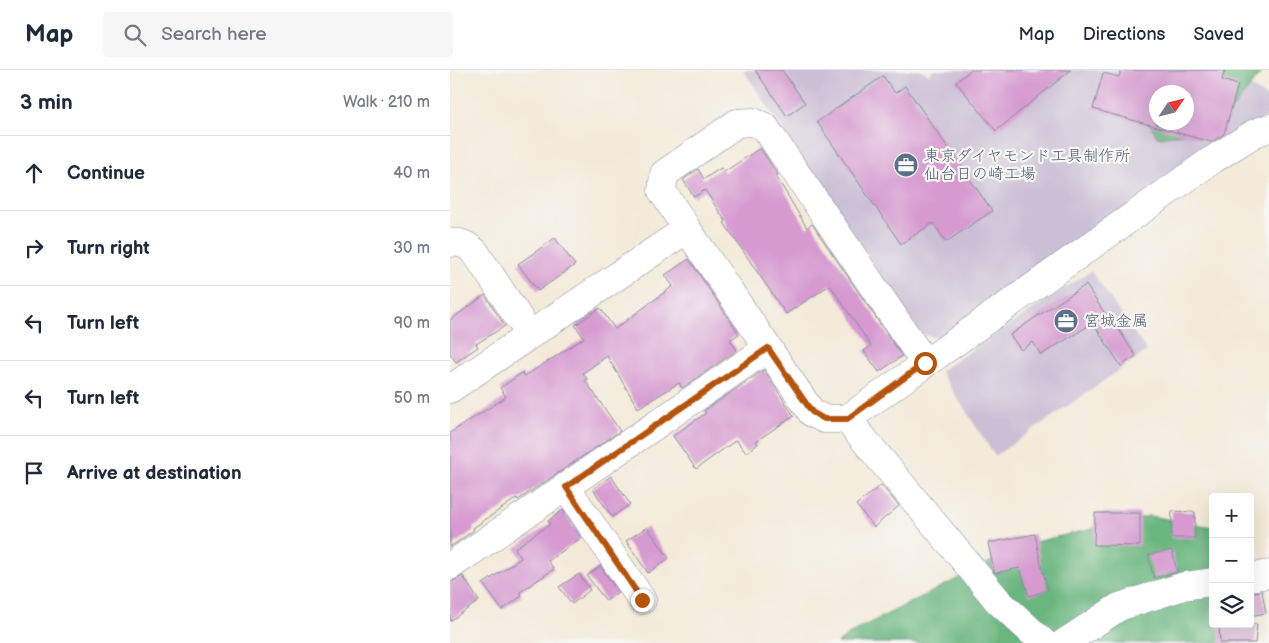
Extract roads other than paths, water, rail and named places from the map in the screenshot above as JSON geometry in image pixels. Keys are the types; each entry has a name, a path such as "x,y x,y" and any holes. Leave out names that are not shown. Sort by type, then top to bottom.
{"street":[{"path":"925,363 765,127 753,122 737,123 664,174 662,191 812,412 824,419 847,419 1212,160 1255,133 1269,128"},
{"path":"450,389 687,229"},
{"path":"450,243 456,242 466,245 475,252 530,335"},
{"path":"450,566 768,348"},
{"path":"847,419 999,602 1044,643"},
{"path":"566,487 642,600"},
{"path":"1254,576 1269,574"},
{"path":"1064,643 1120,607 1184,586 1209,583"}],"place":[{"name":"東京ダイヤモンド工具制作所 仙台日の崎工場","path":"906,165"},
{"name":"宮城金属","path":"1066,321"}]}
